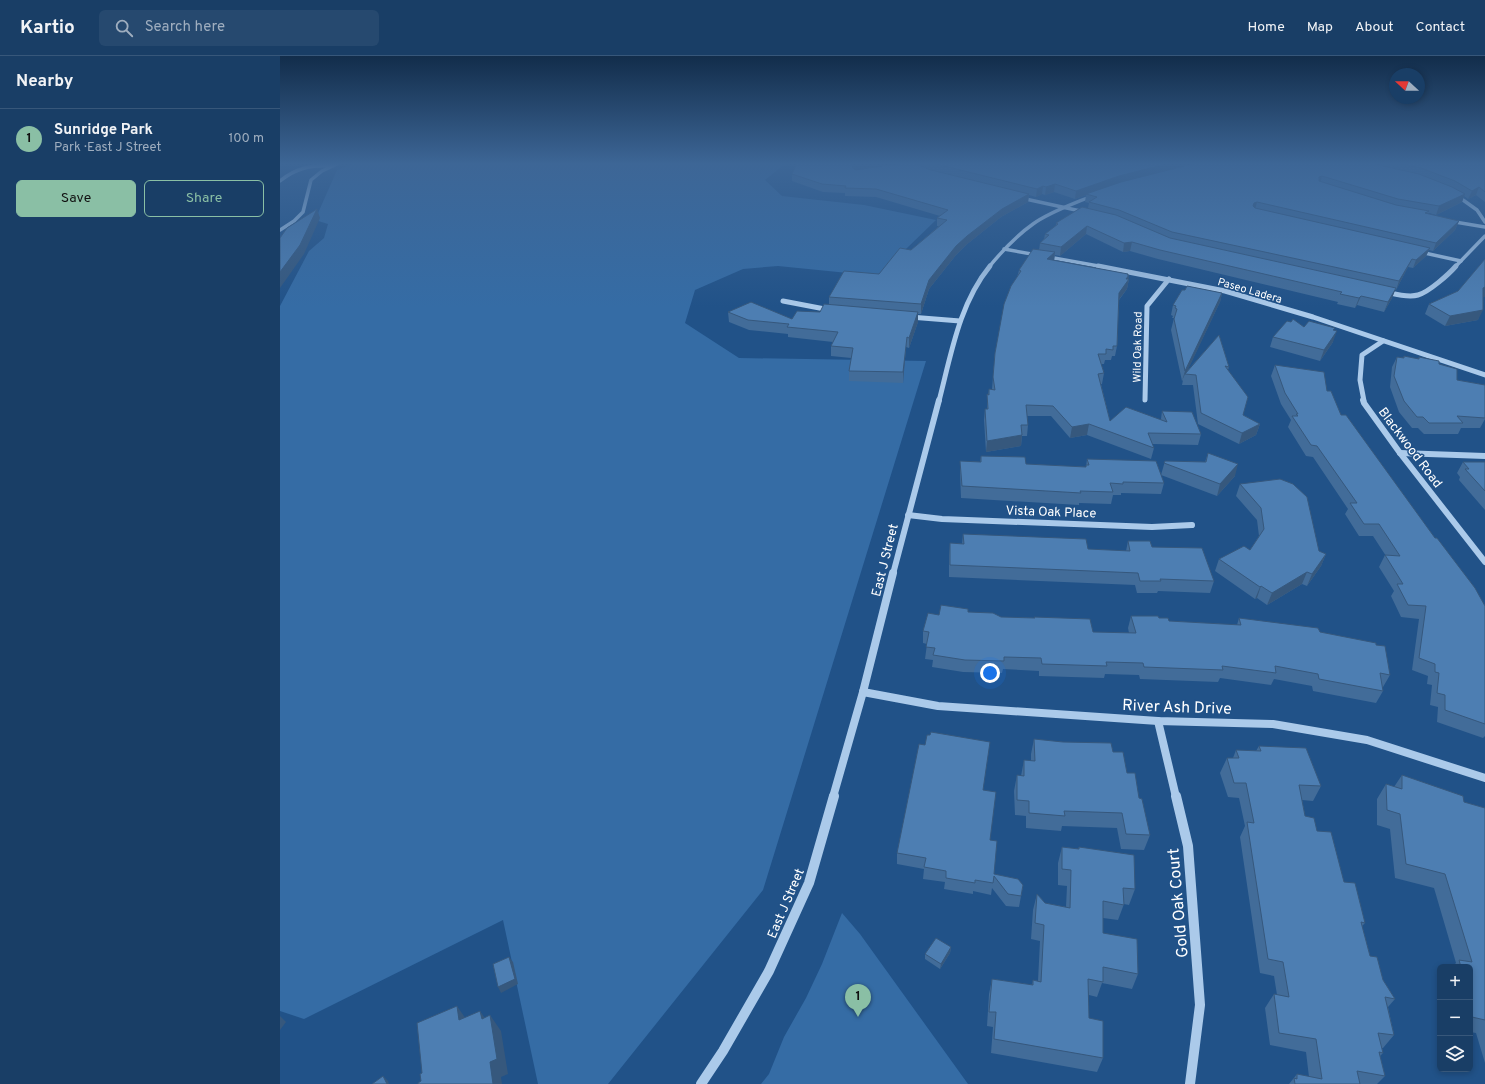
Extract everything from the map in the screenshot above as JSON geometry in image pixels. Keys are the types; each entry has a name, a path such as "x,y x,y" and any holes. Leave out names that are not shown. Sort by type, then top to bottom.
{"street":[{"path":"280,230 294,221 303,211"},
{"name":"East J Street","path":"701,1084 723,1051 765,978 809,883 863,692 908,515 960,321 980,277 1004,249 1033,224 1057,211"},
{"path":"1076,211 1090,214"},
{"path":"1478,211 1485,222"},
{"path":"1447,220 1485,226"},
{"path":"1384,292 1398,295 1418,294 1446,277 1485,236"},
{"name":"Paseo Ladera","path":"1004,249 1169,279 1225,291 1313,317 1485,375"},
{"path":"1417,251 1461,261"},
{"name":"Wild Oak Road","path":"1146,400 1148,306 1169,279"},
{"path":"783,301 835,311"},
{"path":"904,316 960,321"},
{"name":"Blackwood Road","path":"1383,341 1362,355 1360,380 1364,403 1400,453 1485,562"},
{"path":"1400,453 1485,456"},
{"name":"Vista Oak Place","path":"908,515 942,518 1152,527 1192,525"},
{"name":"River Ash Drive","path":"863,692 938,706 1158,721 1273,724 1354,737 1485,778"},
{"name":"Gold Oak Court","path":"1158,721 1188,846 1200,1006 1190,1084"}],"shaded area":[{"path":"319,211 893,211 936,220 878,276 778,266 743,269 695,290 685,323 739,358 926,361 763,890 608,1084 538,1084 503,920 304,1019 280,1011 280,306 309,251 324,238 328,224 315,220"},
{"path":"842,913 860,934 968,1084 761,1084 769,1074 784,1037 806,998 822,964"}],"building":[{"path":"316,211 300,245 280,272 280,238 287,228"},
{"path":"947,211 999,211 956,246 929,280 921,304 829,297 844,271 879,274 900,248 911,250 947,220 937,218"},
{"path":"1076,211 1099,211 1116,215 1170,238 1396,288 1388,302 1361,296 1359,298 1340,294 1342,292 1160,250 1132,242 1124,243 1087,226 1061,247 1040,243 1049,235 1045,234 1058,224 1056,223"},
{"path":"1121,211 1268,211 1430,248 1416,260 1412,259 1399,281 1172,232"},
{"path":"1296,211 1429,211 1425,213 1459,221 1436,243"},
{"path":"1033,249 1055,252 1047,259 1129,275 1126,279 1129,279 1119,293 1117,346 1113,346 1113,350 1106,349 1106,354 1098,354 1104,373 1098,374 1110,421 1126,407 1167,422 1162,411 1192,412 1201,434 1148,433 1154,448 1089,424 1072,427 1053,406 1026,405 1028,425 1021,425 1022,435 987,441 985,409 988,409 987,394 989,395 989,389 995,390 993,377 995,353 1004,304 1011,286 1021,271 1019,270"},
{"path":"1485,259 1483,310 1450,316 1429,304 1458,291"},
{"path":"1187,286 1222,293 1185,371 1174,319 1177,309 1175,308 1176,306 1173,305 1182,290 1185,290"},
{"path":"751,302 792,319 797,311 820,312 824,304 918,312 909,338 907,337 903,372 849,371 853,348 831,346 838,332 787,327 789,324 748,320 728,312"},
{"path":"1293,319 1304,327 1309,321 1335,328 1333,330 1337,331 1324,350 1273,337 1287,321 1291,322"},
{"path":"1219,335 1229,367 1225,366 1248,397 1243,415 1260,424 1242,433 1201,413 1196,375 1185,374"},
{"path":"1404,356 1439,361 1439,364 1457,369 1457,380 1485,385 1485,418 1457,416 1463,423 1429,423 1423,417 1417,417 1404,401 1394,376 1397,357 1404,358"},
{"path":"1275,365 1324,372 1327,391 1331,391 1341,415 1346,415 1435,538 1437,538 1475,588 1485,606 1485,724 1445,710 1445,695 1437,693 1439,673 1435,672 1435,664 1419,658 1426,606 1408,605 1397,584 1403,584 1385,555 1400,556 1379,524 1364,524 1350,503 1357,503 1317,446 1311,445 1292,416 1298,416 1296,414 1298,414 1285,393"},
{"path":"1208,453 1238,464 1220,484 1164,463 1165,461 1206,462"},
{"path":"981,456 1025,457 1026,464 1086,467 1086,465 1089,465 1087,459 1156,461 1164,483 1110,483 1113,492 1080,491 1081,493 962,486 960,461 981,462"},
{"path":"1463,462 1485,462 1485,491 1465,469 1469,469"},
{"path":"1280,479 1293,484 1307,497 1319,551 1326,554 1312,574 1307,572 1272,593 1261,586 1260,587 1219,559 1244,546 1250,550 1264,529 1261,508 1240,484"},
{"path":"963,534 1086,539 1088,549 1130,551 1128,541 1150,541 1152,547 1202,548 1214,581 1160,579 1161,581 1140,581 1138,573 950,565 950,543 964,544"},
{"path":"941,605 968,609 968,612 993,613 1001,617 1090,619 1093,632 1136,633 1131,616 1158,616 1159,618 1168,618 1169,621 1241,625 1239,618 1318,628 1320,632 1385,646 1390,675 1380,673 1383,691 1319,679 1318,674 1275,666 1276,673 1222,666 1223,670 1144,667 1143,663 1106,662 1107,666 1042,664 1041,658 1004,657 1004,661 965,660 933,655 935,648 926,647 929,632 923,631 928,613 939,615"},
{"path":"931,732 990,742 983,790 996,792 990,840 997,841 994,874 1018,879 1023,885 1021,896 1008,894 994,876 993,883 975,880 975,883 946,878 946,871 924,867 926,858 897,853 919,744 925,745 927,735 930,735"},
{"path":"1034,739 1063,742 1111,743 1113,752 1123,752 1127,773 1135,773 1139,798 1142,799 1150,835 1126,834 1122,813 1064,811 1065,816 1029,813 1029,801 1017,800 1017,775 1024,776 1024,760 1035,761"},
{"path":"1259,746 1306,748 1321,786 1299,785 1305,816 1314,818 1317,831 1331,832 1344,882 1355,883 1365,923 1361,922 1370,956 1377,957 1383,980 1395,999 1385,997 1394,1035 1378,1033 1383,1053 1379,1052 1385,1076 1357,1071 1360,1084 1295,1084 1294,1078 1297,1079 1297,1074 1322,1079 1316,1039 1279,1033 1274,994 1289,997 1283,962 1268,959 1247,822 1254,823 1246,783 1234,783 1227,758 1239,758 1236,750 1261,751"},
{"path":"1402,775 1463,796 1464,802 1485,808 1485,1020 1473,1017 1473,964 1460,964 1459,960 1472,962 1445,874 1406,864 1400,814 1387,810 1386,784 1402,789"},
{"path":"1062,847 1079,849 1079,847 1134,855 1135,889 1123,888 1124,905 1103,901 1103,933 1137,939 1138,974 1103,967 1103,982 1088,979 1089,1018 1103,1021 1103,1058 994,1039 996,1012 989,1012 992,979 1033,985 1033,980 1041,982 1044,925 1035,923 1037,894 1045,903 1070,908 1071,870 1062,869"},
{"path":"936,938 951,947 941,964 925,954"},
{"path":"509,957 515,979 498,987 493,964"},
{"path":"457,1006 459,1020 480,1011 482,1019 490,1015 497,1059 490,1062 493,1084 418,1084 421,1081 420,1074 422,1073 417,1023"},
{"path":"383,1076 387,1084 372,1084"}],"place":[{"name":"Sunridge Park","path":"858,1017"}]}
